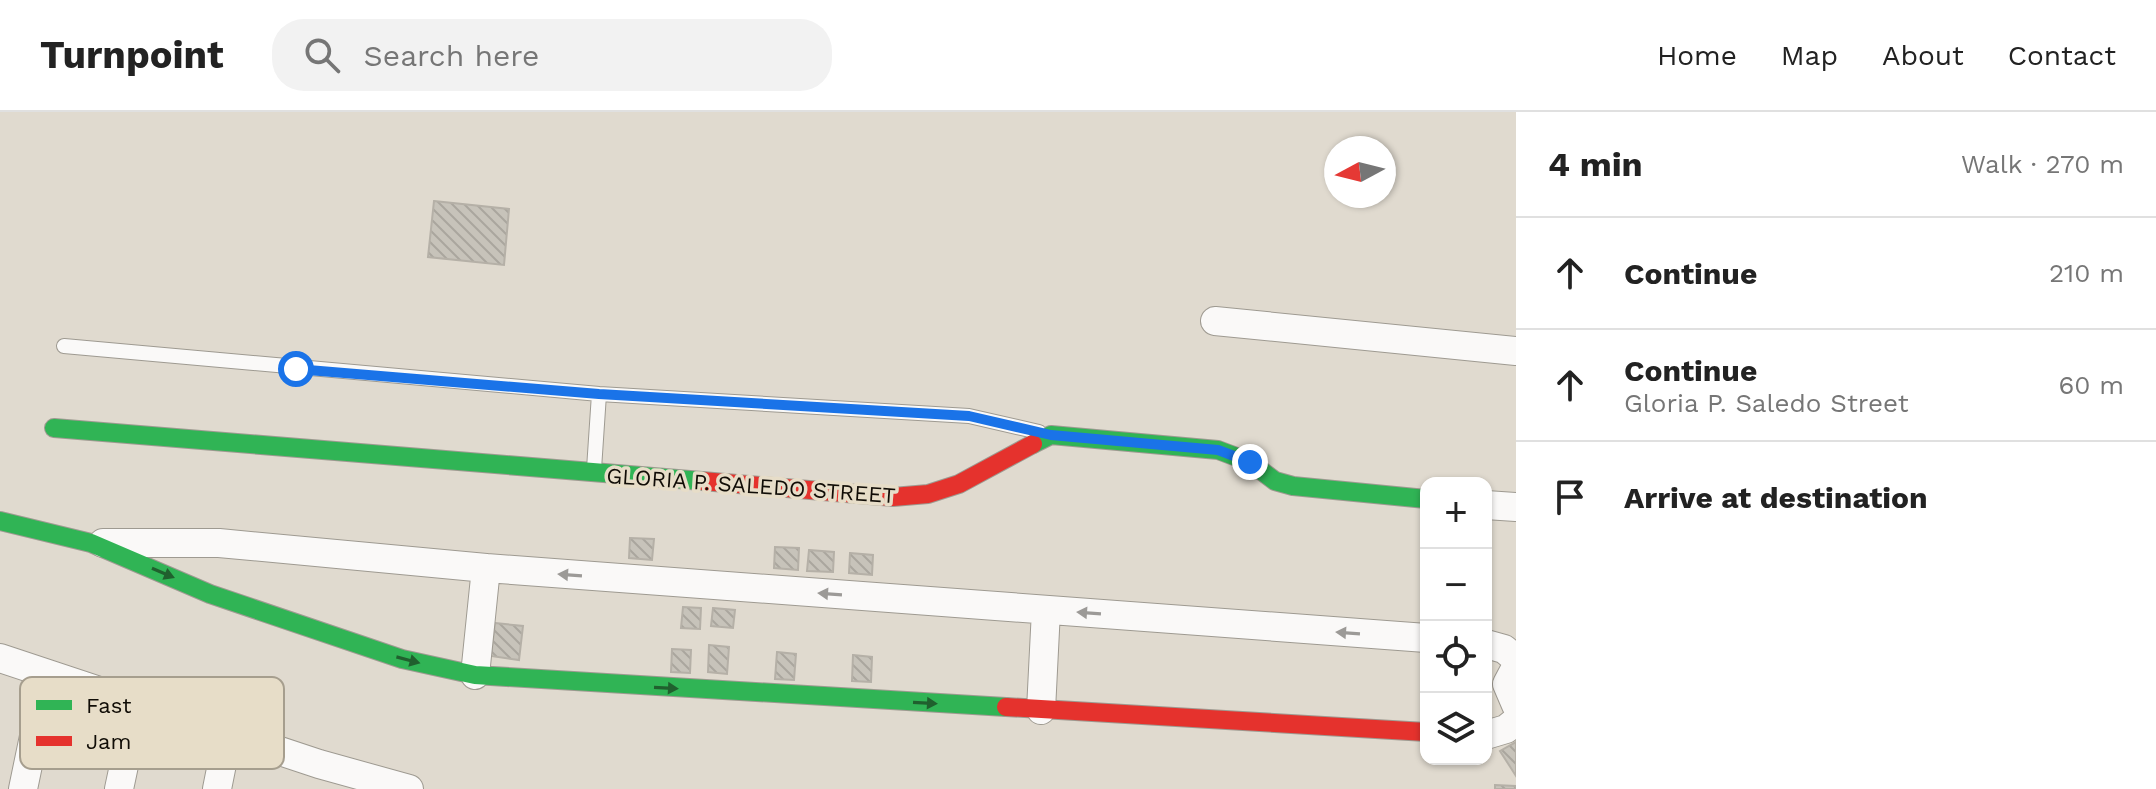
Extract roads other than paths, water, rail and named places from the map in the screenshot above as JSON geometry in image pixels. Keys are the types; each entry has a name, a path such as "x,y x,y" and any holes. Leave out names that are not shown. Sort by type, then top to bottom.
{"street":[{"path":"1215,321 1516,351"},
{"name":"GLORIA P. SALEDO STREET","path":"54,428 893,497 928,494 959,484 1051,435"},
{"path":"1051,435 1218,450 1250,462 1275,481 1293,486 1420,498"},
{"path":"1492,505 1516,507"},
{"path":"0,521 91,543 210,594 402,659 475,675 1420,732"},
{"path":"91,543 219,543 486,568 1420,638"},
{"path":"210,594 219,543"},
{"path":"475,675 486,568"},
{"path":"1041,710 1046,610"},
{"path":"1492,646 1504,649 1516,659"},
{"path":"0,658 56,677"},
{"path":"1516,667 1507,684 1516,705"},
{"path":"1492,733 1506,729 1516,721"},
{"path":"284,761 316,777 409,789"},
{"path":"23,789 27,769"},
{"path":"119,789 123,769"},
{"path":"217,789 221,769"}],"lane":[{"path":"64,346 599,394 969,416 1051,435"},
{"path":"594,474 599,394"}]}
